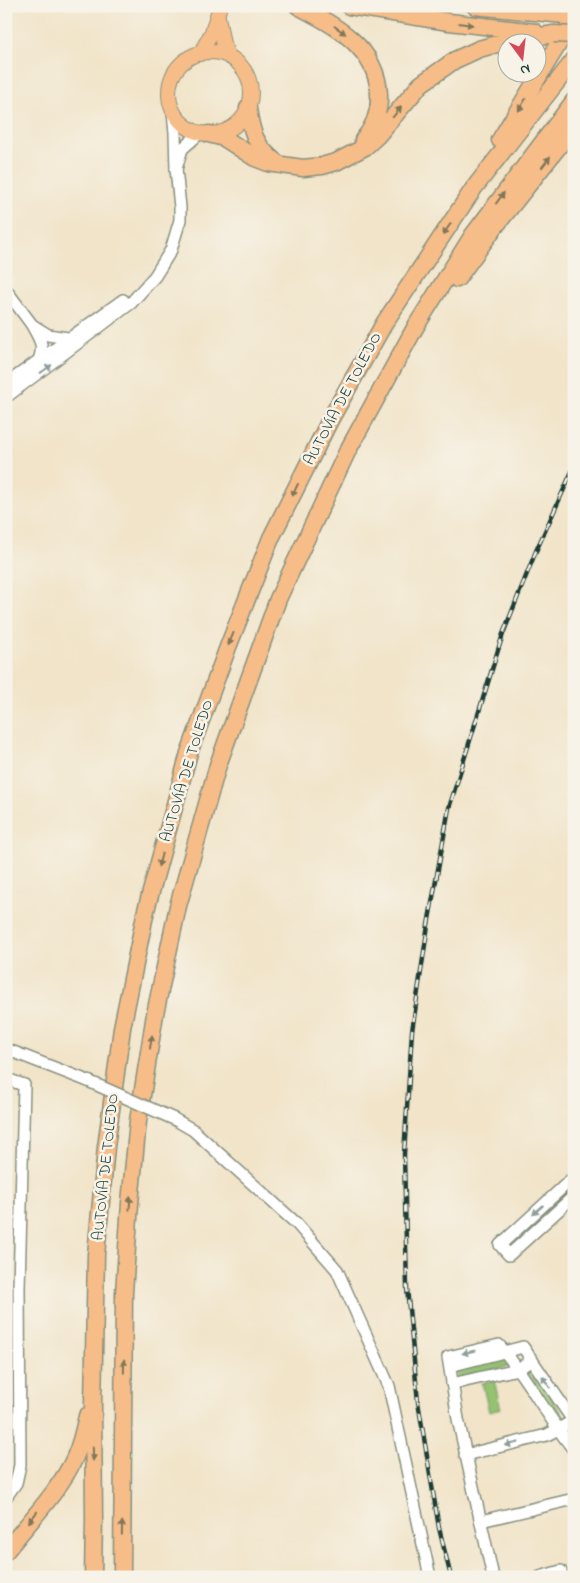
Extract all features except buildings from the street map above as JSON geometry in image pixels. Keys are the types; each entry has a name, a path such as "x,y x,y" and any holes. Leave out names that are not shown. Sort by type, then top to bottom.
{"highway":[{"path":"298,6 354,40 366,54 374,68 379,84 376,118 369,133 349,156"},
{"path":"349,6 511,32"},
{"path":"474,188 478,174 574,17 475,6"},
{"path":"524,6 538,13"},
{"path":"548,34 574,35"},
{"path":"205,134 224,138 256,158 282,166 303,168 322,166 349,156 365,147 377,136 421,84 436,72 455,60 479,49 498,44"},
{"name":"AUTOVÍA DE TOLEDO","path":"93,1577 92,1405 96,1255 106,1147 122,1028 146,910 189,753 271,538 331,418 385,322 474,188 574,60"},
{"name":"AUTOVÍA DE TOLEDO","path":"122,1577 124,1293 138,1121 155,1014 178,906 218,765 278,599 347,452 416,326 472,235 574,101"},
{"path":"248,108 255,141 272,159 282,166"},
{"path":"416,326 434,310 494,228 574,128"},
{"path":"6,1551 60,1483 74,1458 83,1435 87,1415 92,1405"}],"main road":[{"path":"200,54 206,45 219,11"},
{"path":"219,11 223,44 229,58"},
{"path":"200,54 220,54 229,58 239,64 246,74 250,85 251,97 242,119 232,127 221,132 205,134 189,129 173,112 169,94 172,76 188,58 200,54"}],"street":[{"path":"6,397 131,303 147,287 162,265 170,250 180,220 176,169 176,133 173,112"},
{"path":"176,169 182,149 205,134"},
{"path":"6,384 131,294 162,265"},
{"path":"6,290 32,325 42,345 39,360"},
{"path":"32,325 48,336 68,338"},
{"path":"6,1049 88,1080 174,1118 192,1130 297,1224 337,1270 389,1386 430,1577"},
{"path":"6,1079 24,1085 18,1288 20,1465 16,1483 6,1496"},
{"path":"574,1177 500,1245 509,1255 574,1196"},
{"path":"6,1288 18,1288"},
{"path":"465,1455 547,1435 573,1422 523,1347 503,1349 450,1366 465,1455 493,1577"},
{"path":"503,1349 558,1431 574,1450"},
{"path":"452,1384 518,1369 532,1360"},
{"path":"480,1521 574,1499"},
{"path":"540,1577 562,1572"}],"green space":[{"path":"509,1359 508,1366 458,1378 456,1375 459,1370"},
{"path":"529,1367 564,1416 562,1419 557,1419 525,1370"},
{"path":"494,1380 501,1409 489,1412 482,1383"}],"railway":[{"path":"451,1577 439,1528 418,1402 407,1288 404,1154 412,1031 428,925 449,808 503,634 536,551 574,467"}]}
